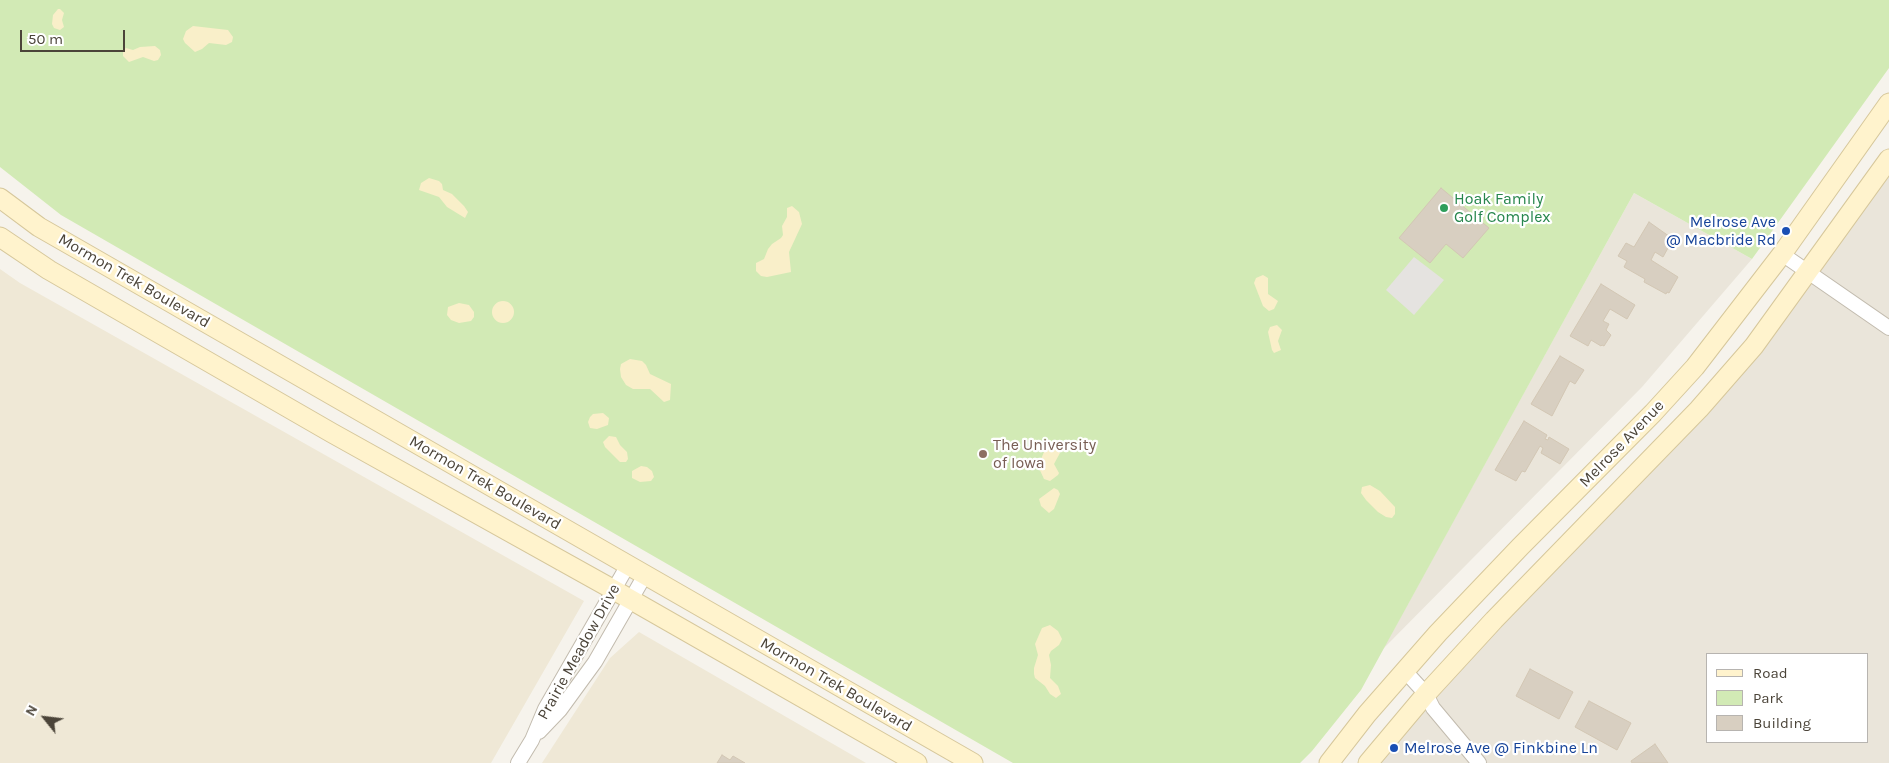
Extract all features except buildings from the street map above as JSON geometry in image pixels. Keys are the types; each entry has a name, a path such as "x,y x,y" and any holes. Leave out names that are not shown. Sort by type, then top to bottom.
{"main road":[{"name":"Melrose Avenue","path":"1329,763 1404,670 1506,561 1695,367 1782,254 1889,104"},
{"name":"Melrose Avenue","path":"1368,763 1426,694 1494,620 1699,410 1754,346 1889,158"},
{"name":"Mormon Trek Boulevard","path":"0,198 39,227 973,763"},
{"name":"Mormon Trek Boulevard","path":"0,237 50,270 332,433 614,590 917,763"}],"street":[{"path":"1782,254 1889,328"},
{"name":"Prairie Meadow Drive","path":"518,763 532,740 545,709 628,565"},
{"name":"Prairie Meadow Drive","path":"532,740 560,710 580,684 595,662 645,575"},
{"path":"1404,670 1426,694 1433,708 1479,763"}],"shaded area":[{"path":"1889,175 1889,763 1380,763 1413,721 1503,622 1680,442 1731,386"},
{"path":"1634,193 1752,259 1642,387 1383,649"},
{"path":"1414,257 1444,280 1414,315 1386,290"},
{"path":"0,269 20,283 584,601 491,763 0,763"},
{"path":"639,632 866,763 542,763 610,658"}],"green space":[{"name":"The University of Iowa","path":"0,0 1889,0 1889,68 1752,259 1634,193 1361,690 1312,751 1300,763 1013,763 61,215 0,167"}],"sand":[{"path":"58,9 64,13 62,20 64,27 60,30 54,28 52,24 53,15"},
{"path":"193,26 228,30 233,37 232,42 226,45 209,43 195,52 183,39 186,31"},
{"path":"155,46 160,50 161,55 158,60 154,61 143,57 129,62 123,56 123,50 126,48 133,50 140,47"},
{"path":"429,178 439,181 442,184 443,190 452,194 464,206 468,212 465,218 447,207 439,197 419,190 421,183"},
{"path":"792,206 799,212 802,224 789,252 791,272 767,277 761,276 756,271 756,263 764,259 768,249 783,235 782,226 787,217 787,208"},
{"path":"1263,275 1268,278 1268,294 1278,301 1274,309 1269,311 1263,306 1254,283 1256,278"},
{"path":"503,301 511,304 514,312 511,320 503,323 495,320 492,312 495,304"},
{"path":"459,303 469,305 474,312 474,317 471,321 459,323 451,320 447,315 448,307"},
{"path":"1277,325 1282,330 1278,341 1281,350 1274,353 1268,332 1270,327"},
{"path":"630,359 642,361 650,374 671,384 670,400 664,402 650,389 633,389 626,385 621,377 620,369 621,364"},
{"path":"603,413 609,418 608,425 597,429 590,428 588,422 590,417 593,414"},
{"path":"609,436 616,437 620,445 627,452 628,459 626,462 620,462 605,447 603,442"},
{"path":"1047,445 1056,446 1060,453 1054,464 1059,473 1050,481 1044,479 1038,466"},
{"path":"641,466 647,467 652,471 654,477 651,481 640,482 632,478 632,471"},
{"path":"1370,485 1380,491 1395,507 1395,514 1392,518 1378,512 1361,493 1362,487"},
{"path":"1054,488 1060,494 1054,509 1049,513 1041,506 1039,499"},
{"path":"1050,625 1058,631 1062,639 1049,655 1051,665 1050,678 1058,686 1061,694 1056,698 1035,678 1034,674 1038,655 1035,644 1042,628"}],"place":[{"name":"Hoak Family Golf Complex","path":"1444,208"},
{"name":"Melrose Ave @ Macbride Rd","path":"1786,231"},
{"name":"The University of Iowa","path":"983,454"},
{"name":"Melrose Ave @ Finkbine Ln","path":"1394,748"}]}
